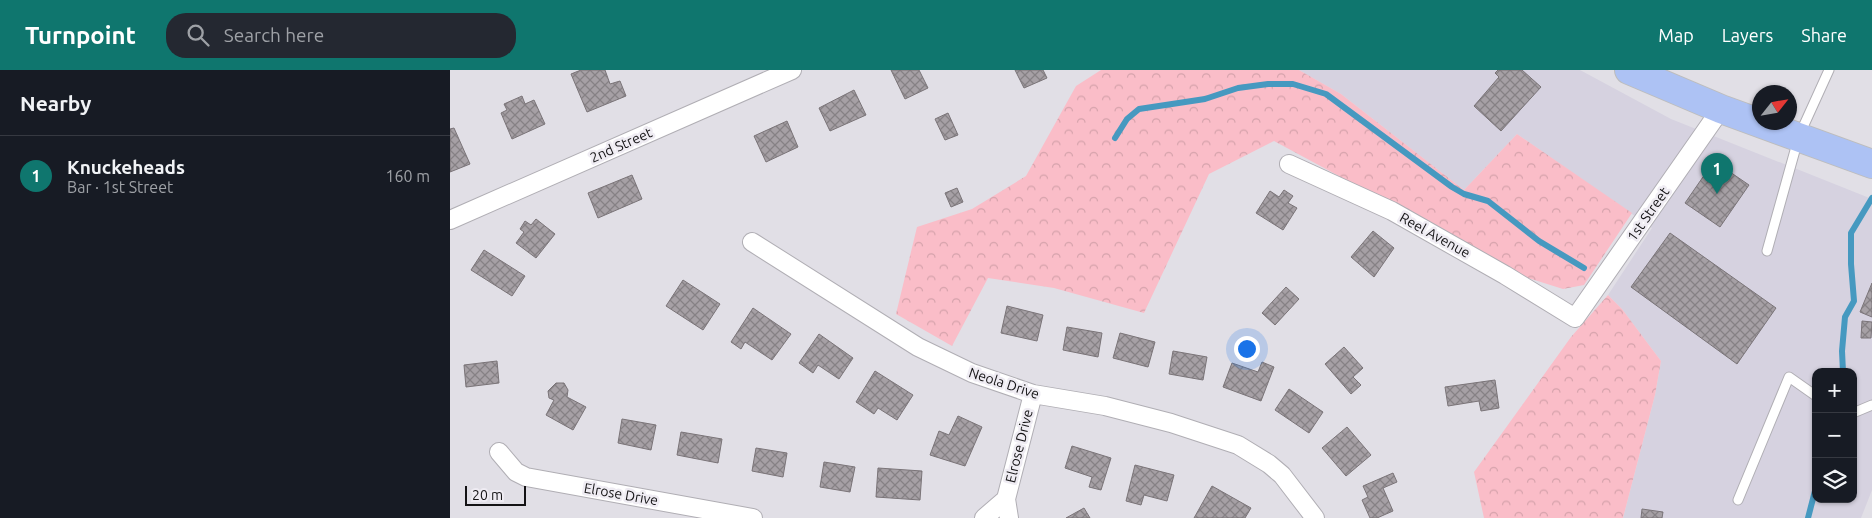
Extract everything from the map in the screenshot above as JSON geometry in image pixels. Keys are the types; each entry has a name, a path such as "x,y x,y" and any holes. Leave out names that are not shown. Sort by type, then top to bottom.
{"main road":[{"path":"1629,70 1721,109 1872,164"}],"street":[{"name":"2nd Street","path":"450,220 792,70"},
{"name":"1st Street","path":"1575,318 1721,109"},
{"name":"Reel Avenue","path":"1289,164 1392,211 1505,274 1575,318"},
{"name":"Neola Drive","path":"752,242 944,361 1033,394 1105,406 1171,423 1238,445 1269,464 1282,475 1315,518"},
{"name":"Elrose Drive","path":"1009,518 1006,499 1033,394"},
{"name":"Elrose Drive","path":"499,452 516,472 526,476 753,518"},
{"name":"Elrose Drive","path":"984,518 1006,499"}],"lane":[{"path":"1767,251 1799,136 1829,70"},
{"path":"1738,500 1789,377 1812,393"},
{"path":"1857,411 1872,405"}],"shaded area":[{"path":"1299,70 1580,70 1671,119 1872,199 1872,490 1861,518 1623,518 1655,395 1661,361 1622,309 1608,295 1652,228 1517,134 1464,190 1341,94"}],"green space":[{"path":"1101,70 1299,70 1341,94 1464,190 1517,134 1632,213 1584,285 1563,289 1528,278 1274,141 1209,174 1144,313 1054,288 988,278 952,346 896,314 917,227 972,209 1026,176 1076,86"},
{"path":"1608,295 1622,309 1661,361 1655,395 1623,518 1484,518 1474,472 1571,337"}],"building":[{"path":"581,70 605,70 610,84 620,81 626,96 587,112 571,74"},
{"path":"891,70 919,70 928,88 905,99"},
{"path":"1015,70 1043,70 1047,78 1024,88"},
{"path":"1498,70 1522,70 1541,87 1501,131 1474,106 1499,77 1495,73"},
{"path":"854,90 866,115 830,131 819,108"},
{"path":"522,96 525,104 534,100 545,124 512,139 501,113 507,110 504,104"},
{"path":"948,113 958,135 945,140 935,119"},
{"path":"787,121 798,147 766,162 754,136"},
{"path":"454,128 470,164 450,172 450,129"},
{"path":"1714,161 1749,185 1720,227 1685,203"},
{"path":"632,175 642,199 598,218 588,193"},
{"path":"957,188 963,202 951,207 945,193"},
{"path":"1284,190 1293,196 1288,203 1297,208 1283,230 1256,213 1270,191 1279,197"},
{"path":"536,219 555,234 536,258 516,243 524,232 520,229 525,221 531,225"},
{"path":"1373,231 1394,248 1374,277 1351,257"},
{"path":"1670,233 1776,308 1737,364 1631,287"},
{"path":"484,250 525,276 512,296 471,270"},
{"path":"683,280 720,304 703,330 666,306"},
{"path":"1872,283 1872,317 1860,312"},
{"path":"1286,287 1299,299 1275,325 1262,313"},
{"path":"1007,306 1043,315 1037,341 1001,333"},
{"path":"753,308 791,334 772,360 745,342 741,349 731,342"},
{"path":"1862,321 1872,322 1871,338 1861,338"},
{"path":"1067,327 1102,333 1098,357 1063,350"},
{"path":"1120,333 1155,342 1148,367 1113,358"},
{"path":"819,334 853,358 839,379 818,365 813,373 799,363"},
{"path":"1344,347 1363,368 1353,377 1361,385 1351,394 1325,364"},
{"path":"1173,351 1207,357 1203,380 1169,374"},
{"path":"497,361 499,383 466,387 464,365"},
{"path":"1262,362 1274,367 1261,401 1223,387 1232,363 1258,372"},
{"path":"875,371 913,395 897,420 878,408 874,414 856,402"},
{"path":"1495,380 1499,408 1481,411 1479,401 1448,406 1445,387"},
{"path":"556,383 564,383 568,390 567,397 586,407 573,430 546,415 554,400 549,398 548,391"},
{"path":"1289,389 1323,412 1309,433 1275,410"},
{"path":"958,416 982,427 965,466 930,455 939,431 949,435"},
{"path":"622,419 656,425 651,450 618,443"},
{"path":"1347,427 1371,455 1346,476 1322,448"},
{"path":"681,432 722,439 718,463 677,455"},
{"path":"1072,446 1111,458 1101,490 1089,487 1092,477 1065,468"},
{"path":"756,448 787,453 783,477 752,471"},
{"path":"824,462 855,467 850,492 820,487"},
{"path":"1135,465 1174,475 1167,501 1144,495 1141,505 1126,501"},
{"path":"878,468 922,471 920,500 876,497"},
{"path":"1393,473 1397,482 1383,488 1393,511 1377,518 1370,518 1362,500 1368,497 1363,486"},
{"path":"1212,486 1251,508 1245,518 1194,518"},
{"path":"1084,508 1090,518 1066,518"},
{"path":"1642,509 1663,512 1662,518 1641,518"}],"waterway":[{"path":"1115,138 1127,119 1139,109 1205,99 1238,88 1268,84 1293,84 1326,94 1452,187 1464,194 1488,201 1539,241 1584,268"},
{"path":"1843,368 1842,351 1845,317 1854,301 1851,233 1872,198"},
{"path":"1808,518 1812,502"}],"place":[{"name":"Knuckeheads","path":"1717,194"}]}
